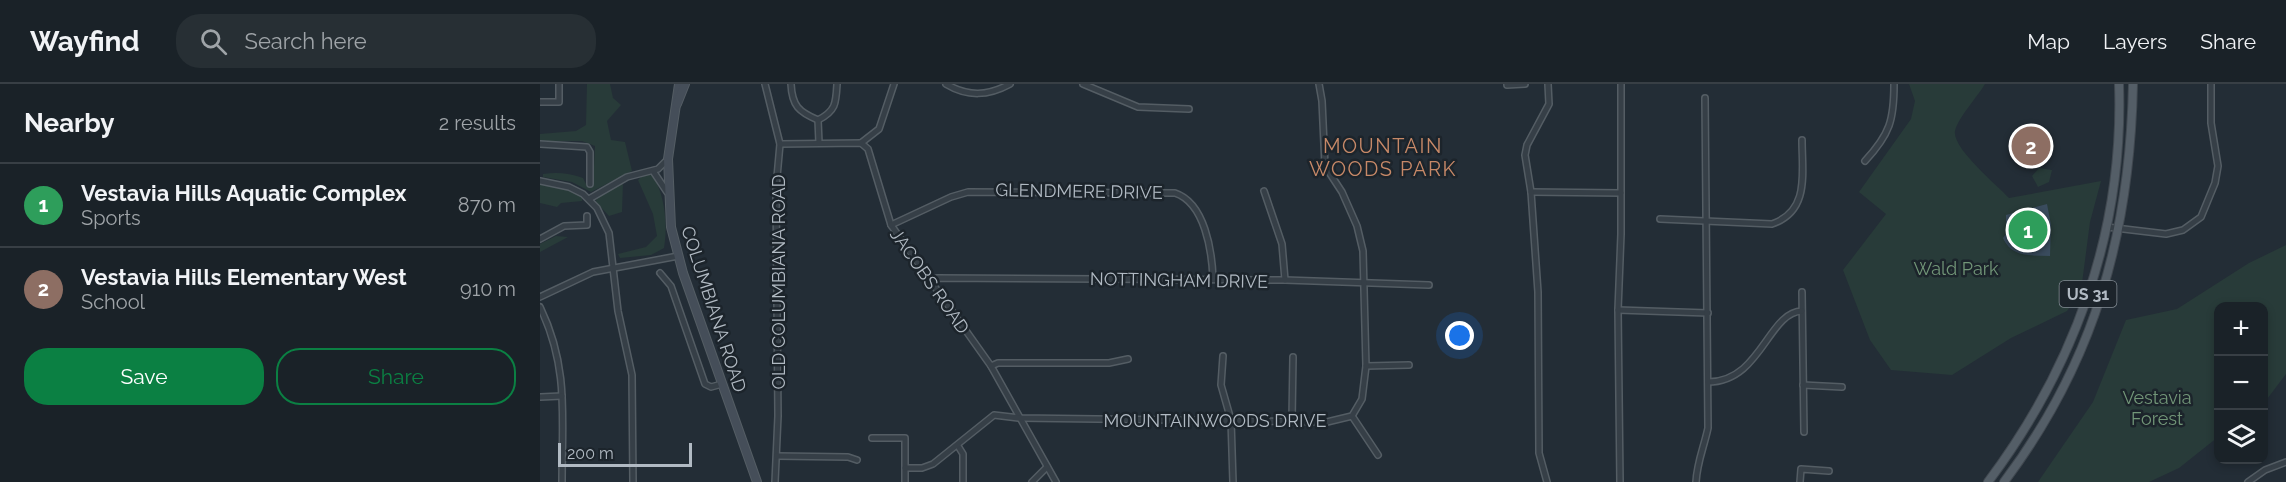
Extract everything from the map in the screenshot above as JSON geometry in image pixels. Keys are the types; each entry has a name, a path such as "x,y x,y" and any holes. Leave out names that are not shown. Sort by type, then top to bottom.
{"main road":[{"name":"COLUMBIANA ROAD","path":"679,84 668,159 667,192 678,256 757,482"},
{"name":"COLUMBIANA ROAD","path":"676,105 685,84"},
{"name":"US 31","path":"1988,482 2041,404 2057,372 2090,290 2107,227 2116,158 2119,84"},
{"name":"US 31","path":"2004,482 2043,425 2081,352 2102,295 2119,230 2128,179 2133,84"}],"street":[{"path":"540,102 559,102 559,84"},
{"name":"OLD COLUMBIANA ROAD","path":"765,84 780,144 776,188 777,456 775,482"},
{"path":"791,84 793,102 799,111 818,120"},
{"path":"818,120 830,114 836,106 837,84"},
{"path":"780,144 861,143 879,129 894,84"},
{"path":"946,84 971,94 998,91 1010,84"},
{"path":"1083,84 1138,107 1189,109"},
{"name":"MOUNTAINWOODS DRIVE","path":"905,468 930,466 958,446 994,415 1019,418 1292,419 1327,422 1352,416 1362,399 1366,366 1363,251 1357,226 1342,192 1325,166 1323,101 1319,84"},
{"path":"1507,85 1525,84"},
{"path":"1547,482 1539,453 1535,258 1531,192 1525,155 1527,145 1549,104 1548,84"},
{"path":"1620,482 1618,310 1621,84"},
{"path":"1865,161 1879,146 1889,128 1894,111 1894,84"},
{"path":"2107,227 2166,234 2193,225 2205,211 2216,183 2218,166 2211,123 2211,84"},
{"path":"1696,482 1697,459 1704,447 1708,428 1705,98"},
{"path":"818,120 819,143"},
{"path":"1660,219 1772,224 1791,214 1802,195 1802,140"},
{"name":"JACOBS ROAD","path":"861,143 872,158 886,214 891,225 991,366 1056,482"},
{"path":"540,144 580,145 589,149 590,184"},
{"path":"589,199 627,177 653,171 668,159"},
{"path":"653,171 667,192"},
{"path":"540,181 569,187 589,199 606,225 614,268 618,311 632,375 633,482"},
{"path":"1264,191 1282,244 1285,280"},
{"name":"GLENDMERE DRIVE","path":"891,225 951,196 968,192 1174,193 1190,201 1200,218 1212,259 1213,279"},
{"path":"1531,192 1621,192"},
{"path":"540,239 564,226 587,225 587,216"},
{"path":"540,297 585,275 678,256"},
{"path":"660,273 671,286 705,384 711,387 722,384"},
{"name":"NOTTINGHAM DRIVE","path":"929,281 937,278 1213,279 1429,285"},
{"path":"1802,292 1803,432"},
{"path":"540,307 557,348 562,396 562,482"},
{"path":"1618,310 1707,313"},
{"path":"1708,382 1720,382 1736,376 1788,315 1802,311"},
{"path":"1223,356 1221,385 1231,420 1233,482"},
{"path":"1292,419 1293,357"},
{"path":"991,366 998,363 1109,363 1128,359"},
{"path":"1366,366 1408,365"},
{"path":"1803,386 1842,387"},
{"path":"540,397 562,396"},
{"path":"1352,416 1377,455"},
{"path":"872,438 904,438 905,482"},
{"path":"958,446 963,454 963,482"},
{"path":"777,456 848,457 857,460"},
{"path":"2247,482 2265,470 2286,462"},
{"path":"1032,482 1047,467"},
{"path":"1800,482 1801,469 1829,471"}],"green space":[{"path":"587,84 610,84 613,98 621,105 607,121 611,140 625,142 632,171 591,192 572,182 543,177 543,174 573,175 583,178 587,186 593,186 595,146 582,141 540,141 540,134 576,131 586,125"},
{"name":"Wald Park","path":"1909,84 1985,84 1960,120 1955,131 1956,138 1960,147 2009,198 2101,181 2090,222 2081,291 2067,311 2011,338 1952,375 1891,370 1870,340 1843,270 1886,214 1859,192 1911,119 1915,101"},
{"path":"2039,168 2052,170 2049,182 2038,187 2032,176"},
{"path":"643,175 652,175 663,200 666,230 664,248 651,255 620,258 618,254 646,247 657,236 653,214 638,180"},
{"path":"623,182 622,212 609,216 596,202 597,195"},
{"path":"540,183 568,190 582,197 582,201 561,203 557,207 540,203"},
{"path":"556,236 568,237 540,252 540,244"},
{"name":"Vestavia Forest","path":"2286,245 2286,374 2268,398 2268,302 2214,302 2214,440 2179,468 2149,482 2038,482 2093,402 2126,320 2177,309 2249,263"}],"water":[{"path":"2047,204 2051,225 2050,256 2023,254 2011,249 2003,238 2006,234 2006,215"}],"place":[{"name":"Vestavia Hills Elementary West","path":"2031,146"},
{"name":"Vestavia Hills Aquatic Complex","path":"2028,230"}],"district":[{"name":"MOUNTAIN WOODS PARK","path":"1383,158"}]}
